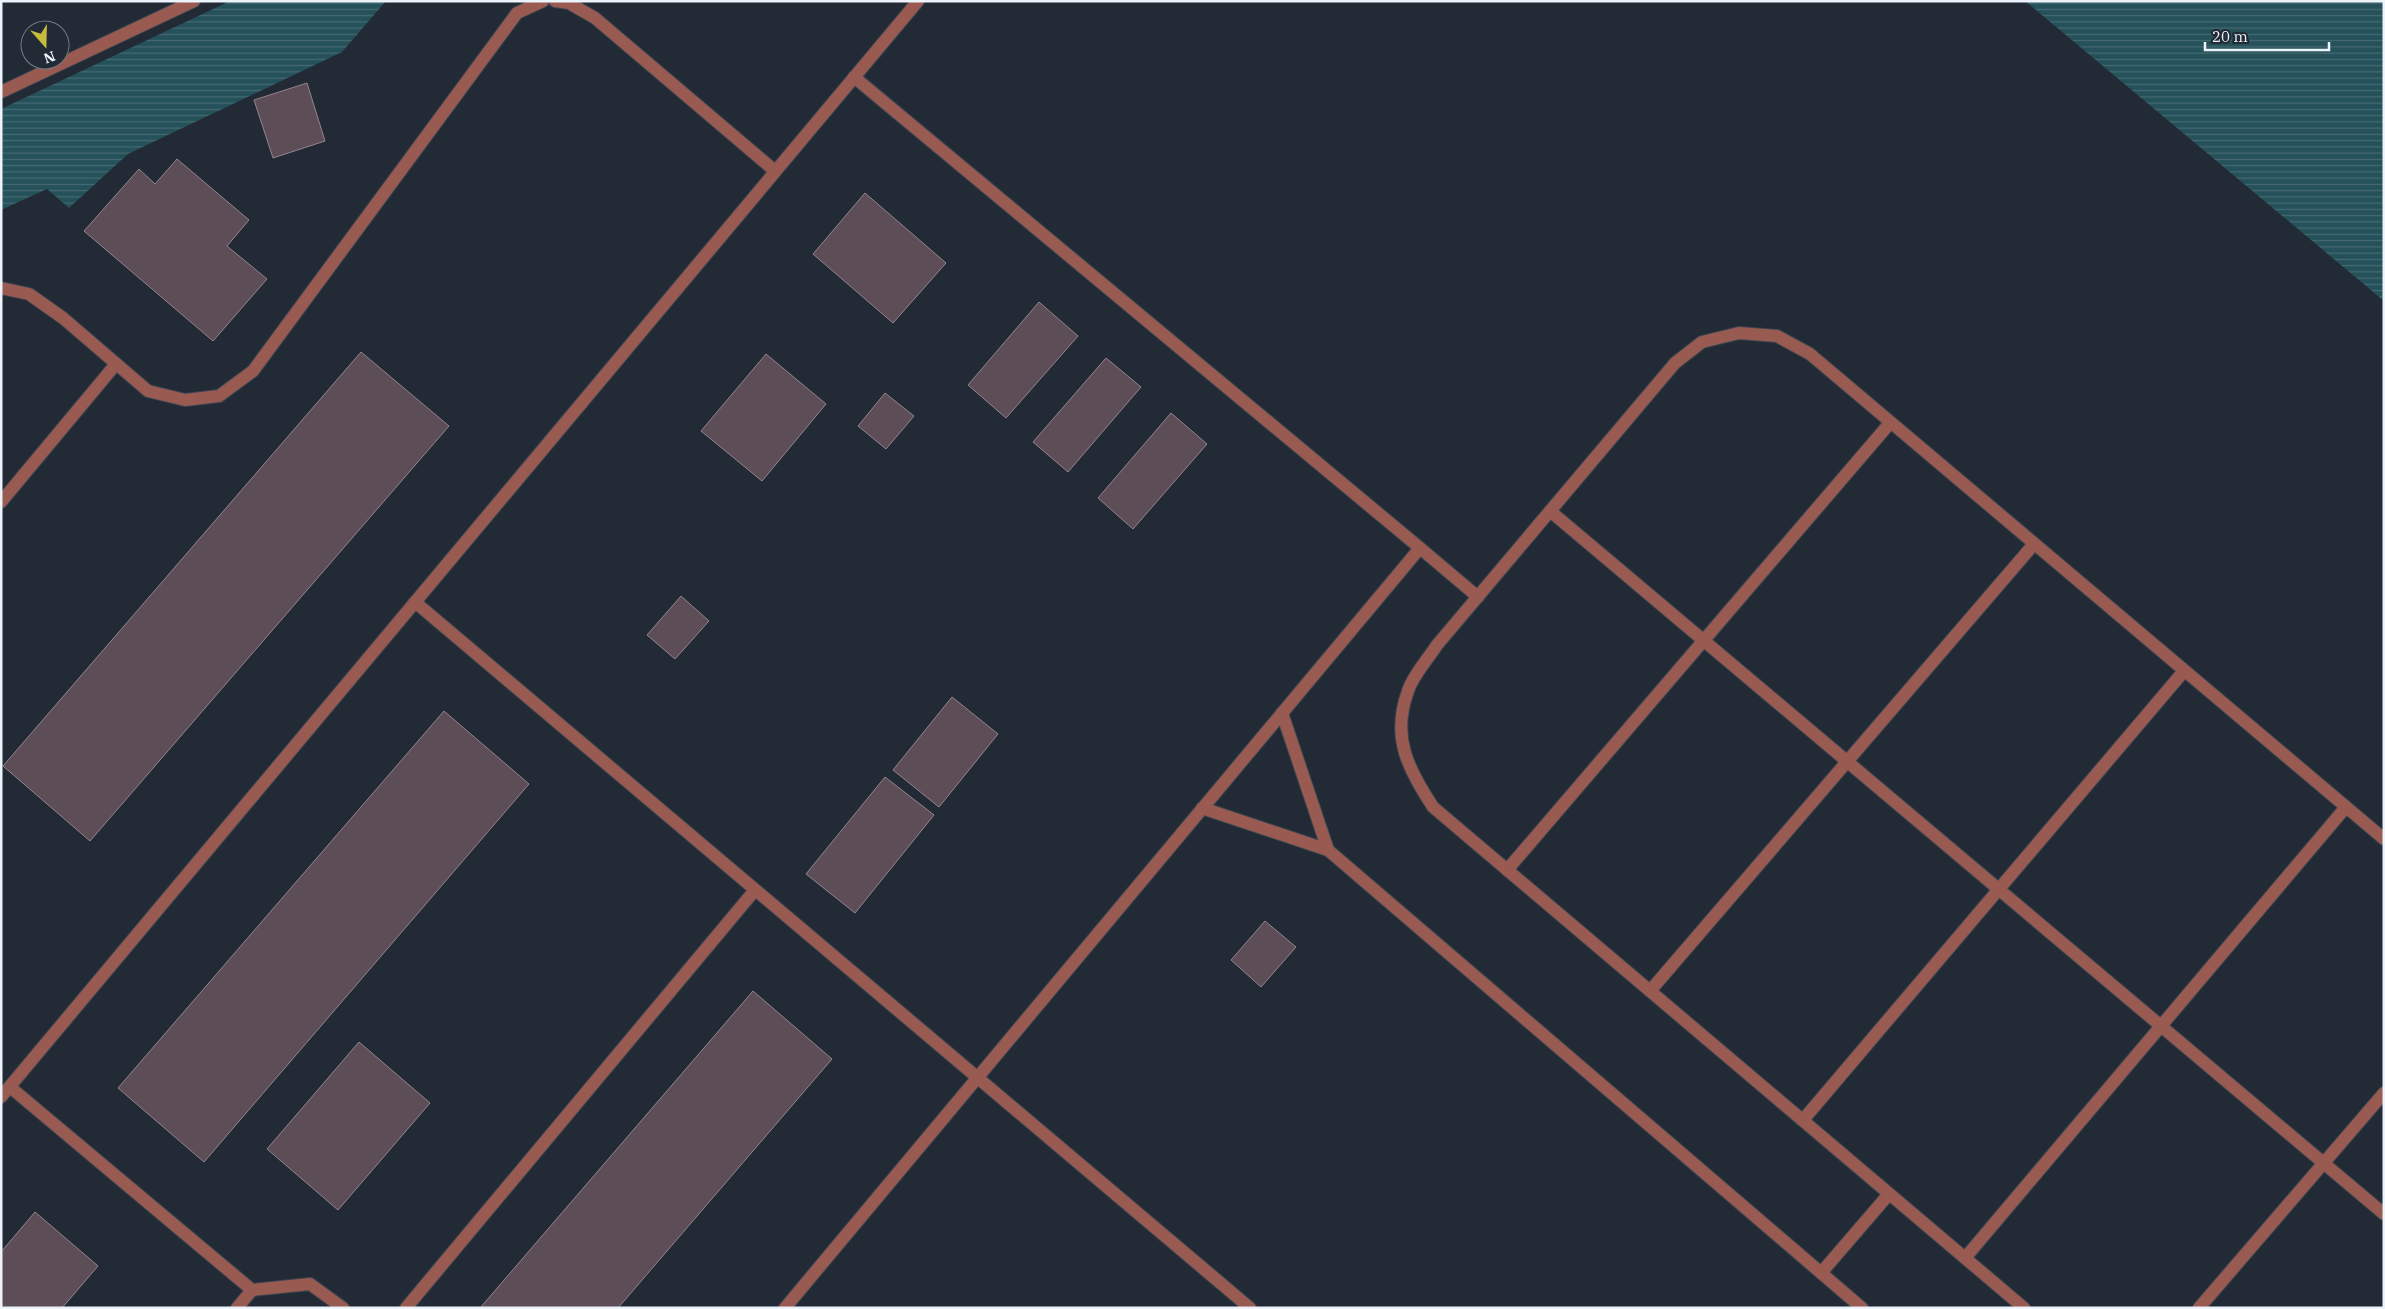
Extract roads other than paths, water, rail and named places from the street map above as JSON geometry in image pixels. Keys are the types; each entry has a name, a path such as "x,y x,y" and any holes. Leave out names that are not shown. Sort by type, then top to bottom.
{"street":[{"path":"1,92 194,1"},
{"path":"1,288 29,294 63,318 148,391 185,400 219,396 253,371 517,13 543,1"},
{"path":"555,1 569,3 595,18 775,171"},
{"path":"1,1097 918,1"},
{"path":"854,77 1478,597"},
{"path":"2024,1308 1433,807 1412,775 1400,734 1408,690 1437,645 1675,362 1702,342 1739,333 1777,336 1810,354 2384,839"},
{"path":"1,502 116,364"},
{"path":"1507,870 1890,423"},
{"path":"1550,511 2384,1214"},
{"path":"1650,991 2034,544"},
{"path":"785,1308 1420,548"},
{"path":"415,602 1250,1308"},
{"path":"1803,1120 2184,671"},
{"path":"1282,713 1328,850"},
{"path":"1965,1258 2346,807"},
{"path":"1202,808 1328,850 1862,1308"},
{"path":"406,1308 755,890"},
{"path":"10,1087 252,1290"},
{"path":"2199,1308 2384,1093"},
{"path":"1821,1273 1889,1194"},
{"path":"237,1308 252,1290 310,1284 343,1308"}],"water":[{"path":"230,1 386,1 342,52 128,154 69,208 47,189 1,210 1,109"},
{"path":"2025,1 2384,1 2384,301"}]}
